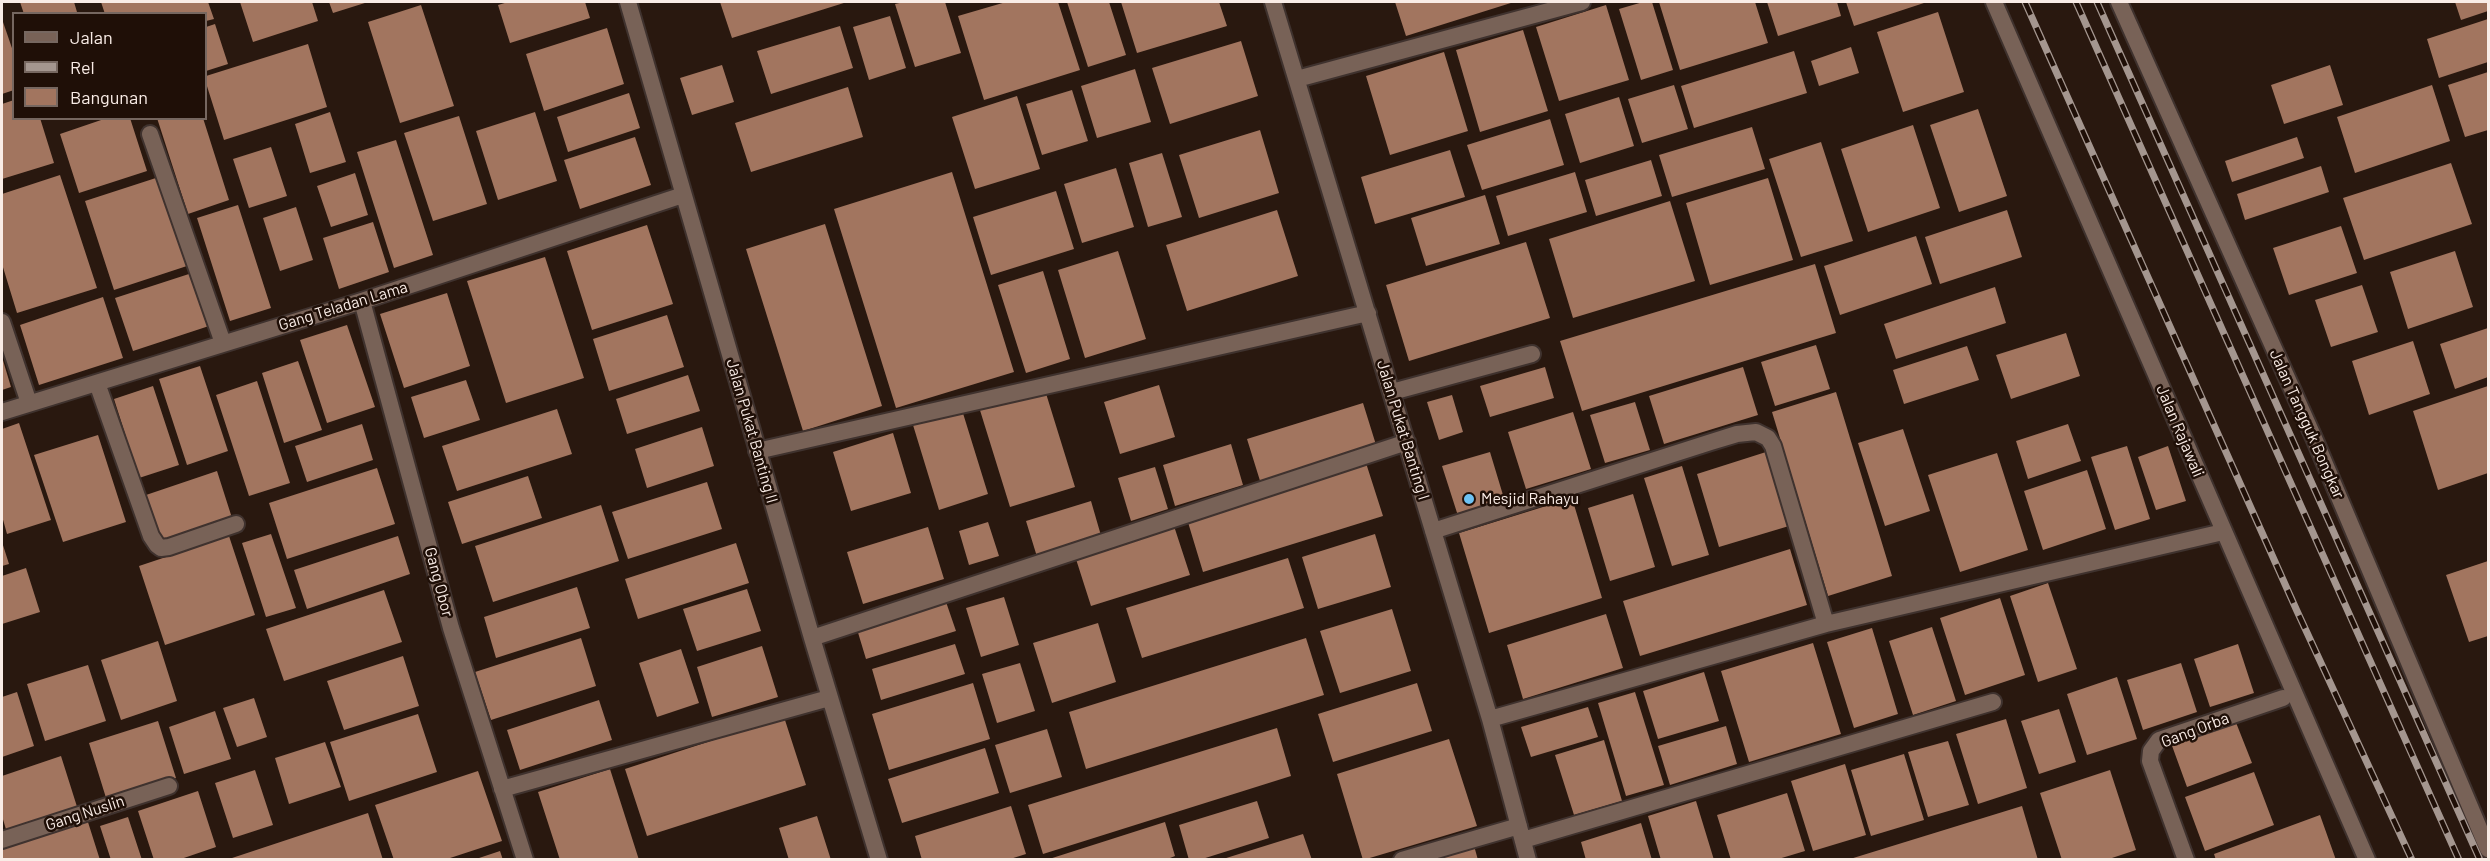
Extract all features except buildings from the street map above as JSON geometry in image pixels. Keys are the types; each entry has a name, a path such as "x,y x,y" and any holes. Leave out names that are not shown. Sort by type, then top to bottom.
{"street":[{"name":"Jalan Pukat Banting II","path":"628,2 829,698 879,860"},
{"name":"Jalan Pukat Banting I","path":"1273,2 1490,719 1528,860"},
{"path":"1297,79 1582,2"},
{"name":"Jalan Rajawali","path":"1994,2 2367,860"},
{"name":"Jalan Tangguk Bongkar","path":"2119,2 2318,448 2488,849"},
{"path":"150,134 224,343"},
{"name":"Gang Teladan Lama","path":"2,412 362,301 682,195"},
{"name":"Gang Obor","path":"362,301 451,627 525,860"},
{"path":"757,451 1368,313"},
{"path":"2,322 28,403"},
{"path":"1392,392 1532,354"},
{"path":"97,383 151,536 157,545 161,548 169,547 236,524"},
{"path":"1433,531 1737,434 1756,432 1768,438 1773,446 1826,624"},
{"path":"812,638 1407,442"},
{"path":"1490,719 1826,624 2223,532"},
{"path":"502,789 829,698"},
{"name":"Gang Orba","path":"2186,860 2150,761 2151,751 2159,740 2283,698"},
{"path":"1402,860 1521,833 1993,702"},
{"name":"Gang Nuslin","path":"2,840 169,786"}],"railway":[{"path":"2025,2 2297,611 2412,860"},
{"path":"2076,2 2459,860"},
{"path":"2097,2 2480,860"}],"place":[{"name":"Mesjid Rahayu","path":"1469,499"}]}
